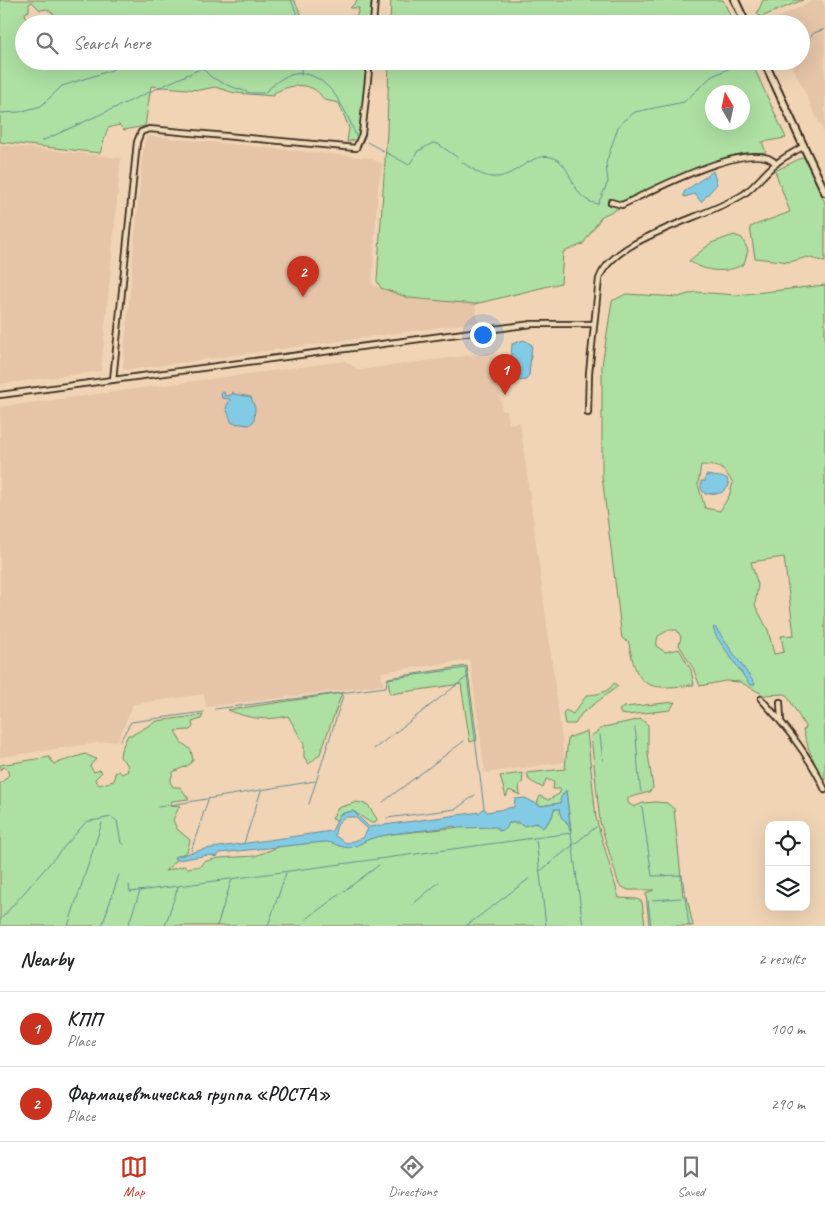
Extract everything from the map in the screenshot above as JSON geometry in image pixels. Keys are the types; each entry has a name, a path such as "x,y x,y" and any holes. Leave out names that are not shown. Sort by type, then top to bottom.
{"main road":[{"path":"735,0 742,15"},
{"path":"768,70 825,192"}],"street":[{"path":"374,15 375,0"},
{"path":"113,380 136,142 141,132 149,129 356,148 362,134 369,70"},
{"path":"588,413 599,279 610,260 634,244 733,200 754,186 776,164 804,146"},
{"path":"611,202 622,205 721,162 766,156 773,159 776,164"},
{"path":"0,395 532,324 594,324"},
{"path":"761,699 781,720 818,774 825,790"},
{"path":"780,702 781,720"}],"shaded area":[{"path":"815,0 822,0 825,7 825,135 794,70 810,70 810,15 784,15"},
{"path":"148,136 370,158 383,164 378,187 372,285 409,298 475,304 478,322 127,370 123,367 142,161 145,139"},
{"path":"0,145 121,158 101,371 0,384"},
{"path":"495,352 502,411 507,411 509,424 520,422 565,762 485,773 470,660 381,672 383,685 206,707 204,694 133,704 118,740 0,757 0,407 345,361 359,370"}],"green space":[{"path":"0,0 294,0 302,15 55,15 47,9 40,10 32,2 29,4 29,11 25,13 25,15 15,15 15,70 366,70 361,128 357,139 347,142 349,128 339,103 324,100 314,89 308,87 287,87 274,93 274,96 235,93 215,87 200,90 151,86 145,126 124,130 119,125 108,128 100,153 0,142"},
{"path":"358,0 371,0 370,15 357,15 359,8 350,8"},
{"path":"391,0 723,0 730,15 390,15"},
{"path":"763,0 803,0 766,15 757,14"},
{"path":"389,70 755,70 786,138 762,142 766,152 721,162 602,216 583,244 563,252 561,283 475,304 409,298 381,288 377,281 387,131"},
{"path":"805,156 825,203 825,262 807,257 790,262 755,258 750,227 790,212 775,171"},
{"path":"734,235 742,238 748,250 744,264 730,269 716,270 702,268 689,261 711,243"},
{"path":"825,285 825,785 809,750 803,730 806,728 786,694 764,695 740,682 725,681 700,686 693,668 679,645 681,637 677,630 669,630 658,636 656,646 665,652 679,649 691,670 694,685 666,687 648,684 641,679 636,671 629,643 622,638 602,476 602,366 612,301 626,294 679,297 695,292 737,295","holes":["701,465 720,468 733,483 729,496 720,511 705,508 698,485","784,557 794,635 781,636 784,652 774,654 768,630 755,605 758,585 751,562"]},
{"path":"467,666 477,740 470,742 461,684 390,694 388,678"},
{"path":"614,683 618,686 581,714 575,724 565,724 563,713 566,710 573,714 587,695 609,689"},
{"path":"342,693 320,754 309,764 304,757 304,744 288,716 258,718 228,710"},
{"path":"675,702 670,710 627,715 621,714 619,710 624,707"},
{"path":"203,715 201,719 192,722 193,727 190,730 175,731 181,742 191,750 193,760 189,765 173,772 170,782 173,787 180,787 189,799 172,801 170,806 180,805 173,820 177,829 190,840 187,852 174,858 177,860 165,871 184,866 187,868 201,866 203,862 219,858 255,856 281,846 333,841 339,845 350,846 379,836 399,833 503,823 546,825 552,817 554,809 559,809 571,830 566,791 560,803 541,806 537,804 540,796 548,800 559,794 561,789 553,789 554,782 546,779 543,788 529,780 527,773 565,769 568,738 587,731 596,818 619,898 637,899 642,902 645,926 0,926 0,784 9,775 7,769 3,767 0,770 0,765 49,757 54,764 85,754 96,759 90,766 94,772 100,770 102,772 95,779 99,785 114,781 115,773 119,771 122,774 128,771 127,764 120,757 128,735 132,735 157,721"},
{"path":"641,719 648,725 648,754 653,788 649,792 628,798 628,803 634,807 643,803 667,803 674,809 683,896 687,897 693,926 649,926 646,893 654,890 628,890 619,885 600,822 591,736 604,727"},
{"path":"523,773 522,783 519,785 520,795 509,790 506,797 500,776"},
{"path":"357,802 368,805 377,819 375,823 371,823 353,811 340,814 337,820 332,819 338,808"}],"water":[{"path":"713,171 717,184 701,202 695,194 684,197 684,192"},
{"path":"524,340 532,345 529,375 526,380 516,381 510,373 512,344"},
{"path":"224,392 225,396 232,395 233,392 234,394 251,397 255,408 254,421 249,425 232,423 226,408 230,399 222,398 221,393"},
{"path":"706,475 727,478 729,486 721,493 705,494 701,489 701,481 705,481"},
{"path":"715,627 755,684 750,685 716,636 713,628"},
{"path":"566,790 571,833 567,822 561,817 559,809 554,809 552,817 543,828 537,823 523,826 517,822 509,823 506,829 499,831 496,827 458,828 454,826 383,836 348,848 323,842 220,853 217,857 209,855 177,860 174,857 205,849 332,831 340,814 353,811 369,827 480,812 484,808 487,812 514,807 515,799 525,798 541,806 560,803 561,797","holes":["345,817 355,817 368,829 363,838 346,843 335,836 336,828 340,821"]}],"waterway":[{"path":"291,0 297,15"},
{"path":"810,37 814,33 825,29"},
{"path":"0,113 19,112 41,106 62,86 112,70"},
{"path":"42,141 198,70"},
{"path":"204,70 211,77 250,93 264,93 286,76 303,74 314,77 333,92 347,114 356,136"},
{"path":"301,70 301,75"},
{"path":"462,162 481,174 489,177 501,177 536,158 551,157 564,166 581,195 588,201 598,204 608,182 606,163 618,127 624,120 635,112 684,102 712,76 726,70"},
{"path":"367,142 409,165 418,151 433,143 438,144 457,157"},
{"path":"215,709 386,687 387,679 466,668 484,808"},
{"path":"374,749 467,677"},
{"path":"309,804 344,693"},
{"path":"120,741 131,722 204,712"},
{"path":"635,728 641,792"},
{"path":"600,735 603,761"},
{"path":"383,802 464,741"},
{"path":"158,807 315,781"},
{"path":"244,843 261,791"},
{"path":"387,818 456,809 475,795"},
{"path":"191,851 208,800"},
{"path":"642,807 652,876 682,875 689,926"},
{"path":"0,920 86,822 111,817 117,821 121,843 124,844"},
{"path":"68,926 102,823"},
{"path":"540,871 596,827"},
{"path":"129,885 130,892 571,833 583,926"},
{"path":"536,840 546,926"},
{"path":"305,920 379,865"},
{"path":"268,926 286,873"},
{"path":"102,926 119,875"},
{"path":"466,926 530,878"},
{"path":"217,926 232,879"},
{"path":"412,905 439,882"},
{"path":"165,926 178,887"},
{"path":"128,926 140,891"},
{"path":"653,900 681,898"},
{"path":"648,901 651,926"}],"place":[{"name":"Фармацевтическая группа «РОСТА»","path":"303,297"},
{"name":"КПП","path":"505,395"}]}
